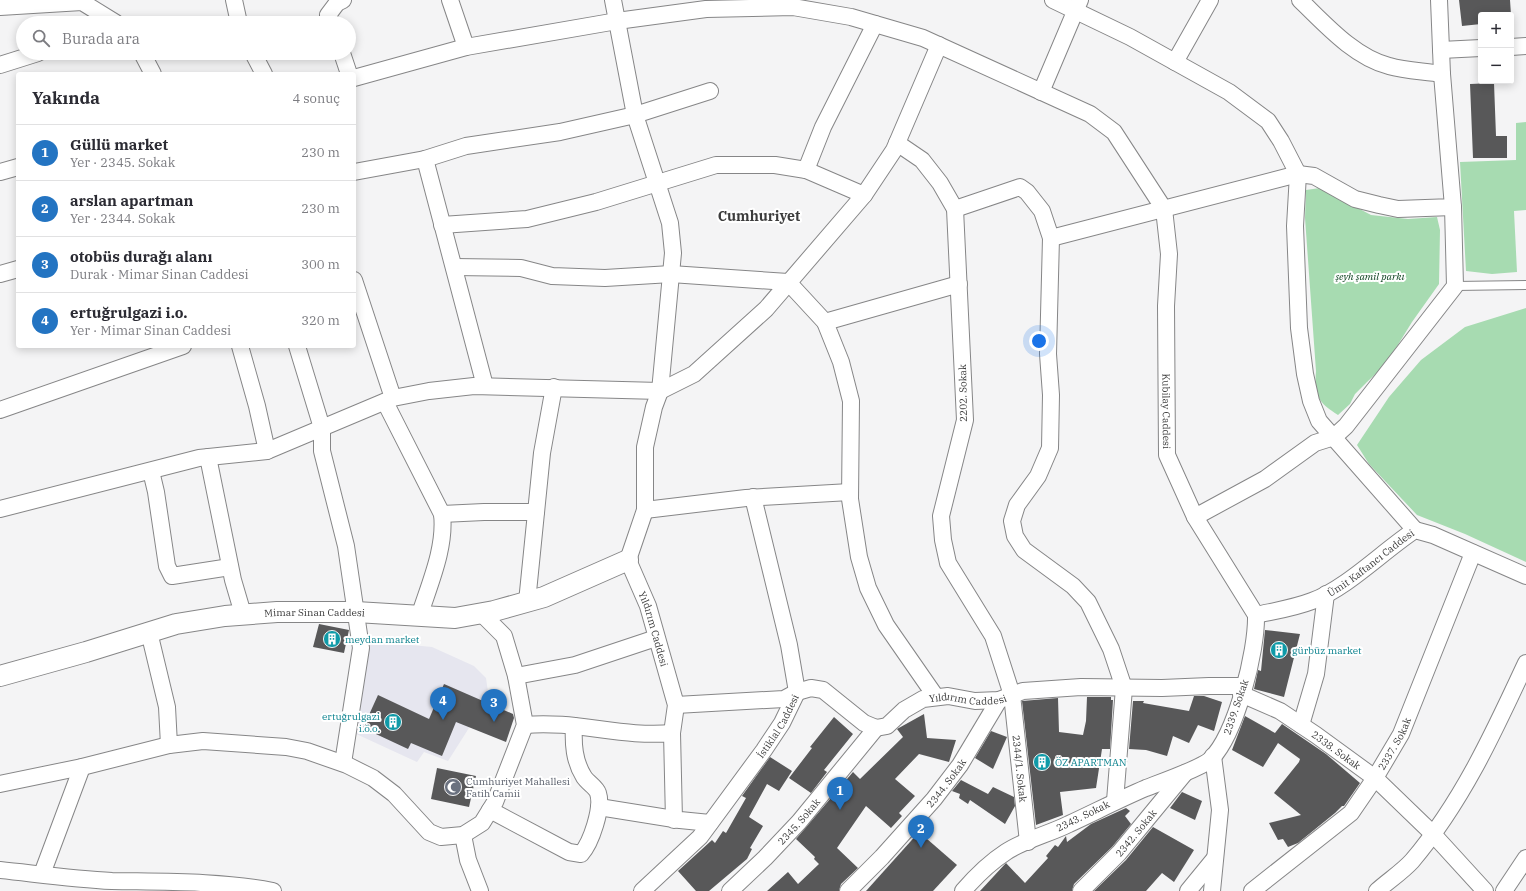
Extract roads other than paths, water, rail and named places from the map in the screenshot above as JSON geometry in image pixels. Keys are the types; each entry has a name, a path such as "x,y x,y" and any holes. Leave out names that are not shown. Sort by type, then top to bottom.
{"street":[{"path":"234,0 237,16"},
{"path":"328,16 337,3 343,0"},
{"path":"450,0 466,47"},
{"path":"613,0 635,115 656,184 670,223 673,253 660,391 654,407 645,447 644,510 628,560"},
{"path":"1053,0 1078,6 1229,92 1268,121 1298,174 1295,226 1299,328 1305,374 1311,401 1319,421 1415,530"},
{"path":"1175,62 1210,0"},
{"path":"1300,0 1332,31 1367,56 1389,66 1442,74"},
{"path":"1195,517 1265,479 1315,443 1334,437 1346,426 1455,286 1453,207 1442,74 1439,0"},
{"path":"0,7 82,2 105,16"},
{"path":"1041,92 1078,6"},
{"path":"356,77 466,47 617,21 706,9 793,7 851,17 923,38 1090,114 1114,132 1164,208"},
{"path":"806,170 823,127 875,24"},
{"path":"0,508 199,458 267,451 389,400 429,391 485,386 660,391 694,374 766,309 864,194 897,143 939,45"},
{"path":"1514,47 1526,46"},
{"path":"1441,50 1478,48"},
{"path":"0,65 16,60"},
{"path":"146,60 152,72"},
{"path":"257,60 263,72"},
{"path":"344,60 348,72"},
{"path":"356,172 425,158 466,146 560,132 635,115 710,91"},
{"name":"2202. Sokak","path":"897,143 922,160 940,182 955,209 965,420 941,516 943,540 948,563 993,636 1005,698"},
{"path":"425,158 485,386"},
{"path":"442,225 527,219 596,202 716,165 774,165 806,170 864,194"},
{"path":"0,172 16,168"},
{"path":"1051,238 1298,174 1314,176 1355,199 1379,206 1398,209 1453,207"},
{"path":"955,209 1020,187 1027,192 1042,211 1051,238 1048,354 1051,394 1050,448 1038,476 1017,505 1012,521 1015,536 1024,550 1073,586 1088,602 1111,649 1124,688 1115,801"},
{"name":"Kubilay Caddesi","path":"1164,208 1169,254 1166,306 1167,454 1195,517 1256,615"},
{"path":"454,267 521,268 552,276 605,278 672,274 788,282 825,322 841,362 851,400 850,492 859,557 868,588 886,624 936,697"},
{"path":"0,274 16,270"},
{"path":"825,322 959,284"},
{"path":"356,287 389,400 442,514 444,527 439,552 419,617"},
{"path":"0,410 177,348"},
{"path":"241,348 257,406 267,451"},
{"path":"298,348 322,428 322,451 346,546 361,648 342,763"},
{"path":"527,602 547,418 554,387"},
{"path":"208,457 230,566 243,614"},
{"path":"151,471 156,492 167,566 172,576 230,566"},
{"path":"644,510 753,497 850,492"},
{"name":"İstiklal Caddesi","path":"642,891 700,837 764,750 782,722 797,692 789,645 753,497"},
{"path":"442,514 536,512"},
{"name":"Ümit Kaftancı Caddesi","path":"1256,615 1312,601 1326,594 1348,581 1388,548 1415,530 1433,535 1526,576"},
{"name":"2337. Sokak","path":"1252,891 1351,813 1375,778 1401,734 1473,552"},
{"name":"Yıldırım Caddesi","path":"628,560 648,606 676,705"},
{"name":"Mimar Sinan Caddesi","path":"0,676 86,652 176,624 243,614 277,612 356,612 455,618 544,597 628,560"},
{"path":"1301,725 1316,674 1326,594"},
{"path":"0,784 82,767 169,745 203,741 286,747 307,751 342,763 373,778 394,794 429,832 441,837 463,835 482,823 495,802 525,725 516,676 504,636 481,613"},
{"name":"2339. Sokak","path":"1212,756 1227,736 1243,690 1257,633 1256,615"},
{"path":"150,632 167,707 169,745"},
{"path":"516,676 575,665 656,638"},
{"path":"1377,891 1411,862 1454,803 1491,738 1526,663"},
{"name":"Yıldırım Caddesi","path":"876,728 887,726 904,710 922,699 936,697 948,696 975,700 1005,698 1030,691 1082,687 1243,690"},
{"path":"674,820 672,733 676,705 784,699 797,692 811,688 823,690 864,723 876,728"},
{"name":"2338. Sokak","path":"1243,690 1280,711 1375,778 1432,833 1485,891"},
{"name":"2344/1. Sokak","path":"1005,698 1028,842"},
{"name":"2344. Sokak","path":"848,891 882,857 934,799 960,765 1005,698"},
{"path":"525,725 574,726 631,733 672,733"},
{"path":"490,810 569,852 581,854 587,847 600,801 598,792 584,778 577,764 573,747 574,726"},
{"name":"2345. Sokak","path":"730,891 766,858 799,822 876,728"},
{"path":"1212,756 1220,810 1212,891"},
{"name":"2343. Sokak","path":"963,891 983,869 1007,851 1069,824 1115,801 1210,761 1212,756"},
{"path":"42,874 82,767"},
{"name":"2342. Sokak","path":"1081,891 1119,853 1186,772"},
{"path":"599,807 674,820 710,823"},
{"path":"463,835 468,860 480,891"},
{"path":"1188,891 1215,858"},
{"path":"1504,891 1526,858"},
{"path":"0,870 65,878 161,886 251,887 273,891"}],"lane":[{"path":"1455,286 1526,284"}],"place":[{"name":"meydan market","path":"332,639"},
{"name":"gürbüz market","path":"1279,650"},
{"name":"ertuğrulgazi i.o.","path":"443,720"},
{"name":"ertuğrulgazi i.ö.o.","path":"393,722"},
{"name":"otobüs durağı alanı","path":"494,722"},
{"name":"ÖZ APARTMAN","path":"1042,762"},
{"name":"Cumhuriyet Mahallesi Fatih Camii","path":"453,787"},
{"name":"Güllü market","path":"840,810"},
{"name":"arslan apartman","path":"921,848"}],"district":[{"name":"Cumhuriyet","path":"759,216"}],"park label":[{"name":"şeyh şamil parkı","path":"1370,276"}]}
